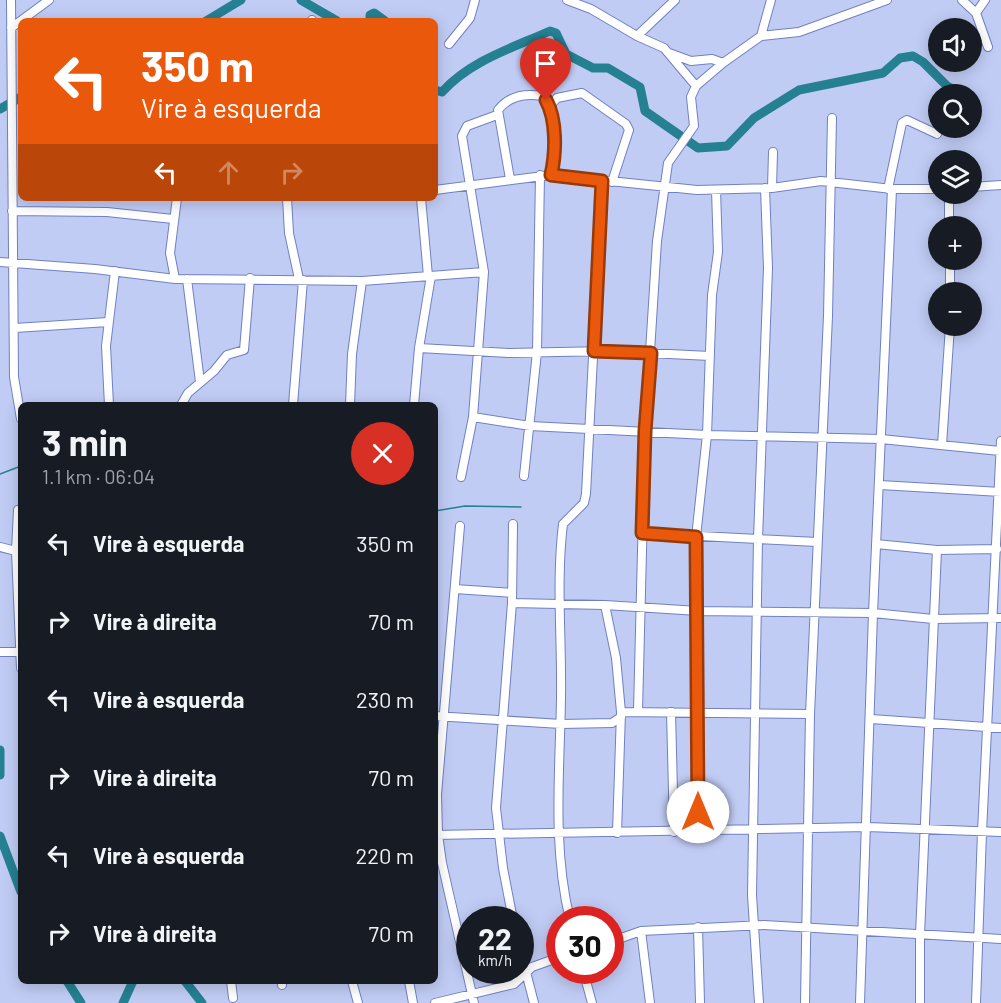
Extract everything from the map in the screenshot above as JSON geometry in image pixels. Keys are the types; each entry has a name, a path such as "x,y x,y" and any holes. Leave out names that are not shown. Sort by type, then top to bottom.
{"street":[{"path":"11,0 14,378 18,402"},
{"path":"24,18 48,0"},
{"path":"449,44 470,18 475,0"},
{"path":"567,0 591,9 637,36 659,45 669,53 696,86"},
{"path":"591,9 594,0"},
{"path":"637,36 675,0"},
{"path":"761,36 771,0"},
{"path":"638,711 645,431 657,241 668,163 694,126 691,97 696,86 761,36 799,32 887,0"},
{"path":"962,0 976,13 988,47"},
{"path":"976,13 985,0"},
{"path":"11,28 18,23"},
{"path":"669,53 691,61 712,58 723,63"},
{"path":"549,107 557,98 582,93 626,124 629,130 612,182"},
{"path":"510,179 497,116 498,110 506,102 525,95 542,96 549,107 556,149 551,175"},
{"path":"461,477 473,417 484,272 463,131 467,126 497,116"},
{"path":"805,1003 810,714 817,611 817,542 823,439 832,183 832,118"},
{"path":"860,1003 890,189 902,123 906,120 928,129"},
{"path":"759,1003 753,925 755,712 769,188 773,152"},
{"path":"524,476 537,352 540,175"},
{"path":"438,190 540,175 716,190 769,188 820,182 890,189 928,189"},
{"path":"566,906 558,832 563,524 584,503 602,181"},
{"path":"982,186 1001,184"},
{"path":"699,832 696,537 707,435 712,296 718,252 716,190"},
{"path":"176,201 170,253 176,279"},
{"path":"287,201 289,233 301,280 292,402"},
{"path":"414,402 419,348 430,276 421,201"},
{"path":"12,211 107,212 173,219"},
{"path":"0,262 115,271 176,279 362,281 484,272"},
{"path":"109,402 105,366 115,271"},
{"path":"183,402 188,393 230,352 245,348 250,278"},
{"path":"187,279 200,382"},
{"path":"350,402 352,354 362,281"},
{"path":"15,328 108,322"},
{"path":"942,445 949,336"},
{"path":"419,348 479,352 594,351 710,356"},
{"path":"473,417 530,426 588,430 881,439 1000,451"},
{"path":"976,1003 986,729 997,618 1001,441"},
{"path":"880,485 1000,492"},
{"path":"18,510 16,551 18,567"},
{"path":"511,906 496,808 501,719 512,603 513,524"},
{"path":"438,777 460,526"},
{"path":"642,533 817,542"},
{"path":"876,544 937,550 997,549"},
{"path":"0,547 16,551"},
{"path":"920,1003 920,935 924,831 929,778 929,721 937,550"},
{"path":"455,589 512,593"},
{"path":"512,603 605,605 698,611 873,613 933,619 997,618"},
{"path":"605,605 616,657 621,714 617,833"},
{"path":"0,652 18,652"},
{"path":"612,723 621,714 638,711 810,714"},
{"path":"671,712 674,832"},
{"path":"438,716 561,724 612,723 621,731"},
{"path":"870,719 929,721 986,729 1001,728"},
{"path":"438,835 754,831 867,827 924,831 1001,832"},
{"path":"438,844 474,1003"},
{"path":"624,937 641,931 753,925 1001,939"},
{"path":"698,927 700,1003"},
{"path":"641,931 650,1003"},
{"path":"231,984 233,998"},
{"path":"353,984 358,1003"},
{"path":"410,984 413,1003"},
{"path":"435,1003 514,984"},
{"path":"529,984 534,1003"},
{"path":"587,984 592,1003"}],"waterway":[{"path":"211,18 241,0"},
{"path":"301,0 332,18"},
{"path":"370,18 370,15 374,13 381,18"},
{"path":"438,91 442,92 453,81 478,64 550,31 556,33 566,54 593,68 608,68 640,87 645,111 698,148 727,146 754,118 799,90 883,73 900,58 913,56 923,62 945,84"},
{"path":"0,109 18,99"},
{"path":"0,474 18,467"},
{"path":"438,510 465,506 521,507"},
{"path":"0,750 0,775"},
{"path":"0,836 18,884"},
{"path":"69,984 81,1003"},
{"path":"123,1003 132,984"},
{"path":"187,984 202,1003"}],"route":[{"path":"546,100 556,149 551,175 602,181 594,351 651,353 645,431 642,533 696,537 698,812"}]}
